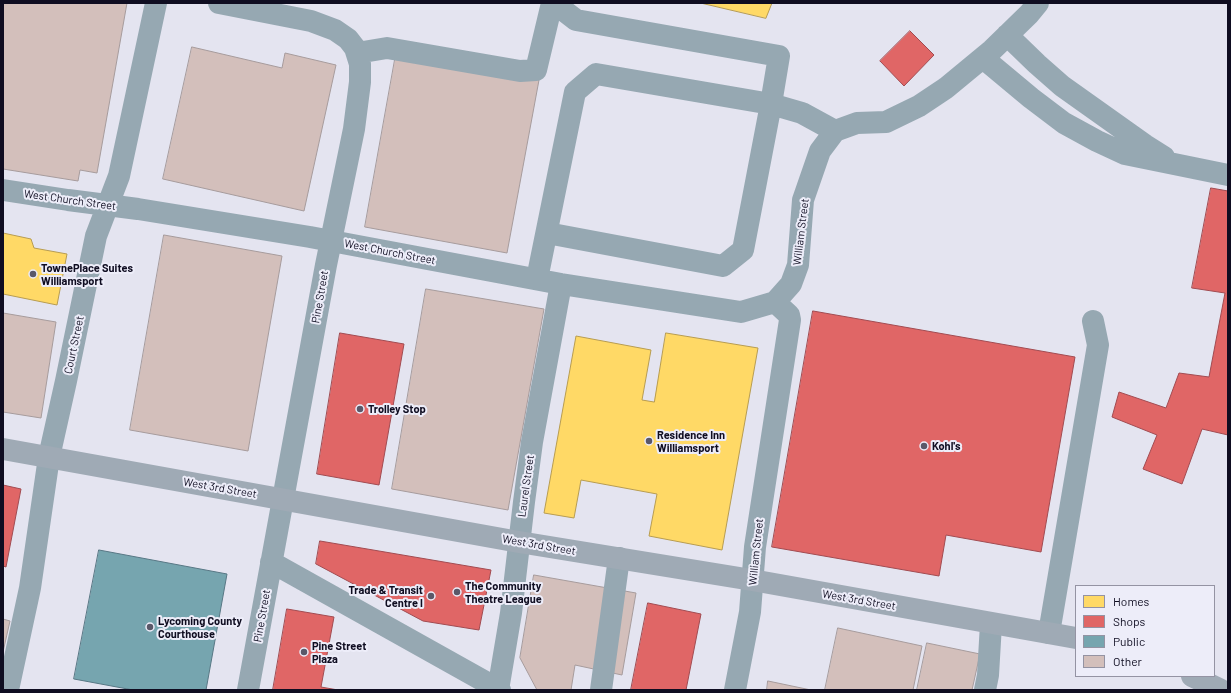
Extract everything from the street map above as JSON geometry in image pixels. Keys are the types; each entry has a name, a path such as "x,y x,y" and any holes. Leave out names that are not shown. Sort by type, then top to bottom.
{"main road":[{"name":"West 3rd Street","path":"3,449 519,542 752,580 991,624 1075,638"},
{"path":"1194,677 1215,688"}],"street":[{"name":"Court Street","path":"8,690 30,588 49,457 96,236 119,176 156,3"},
{"name":"Pine Street","path":"219,3 271,8 335,30 348,39 355,48 360,64 360,82 354,129 331,240 248,690"},
{"path":"356,53 387,48 520,71 536,70 553,3 576,20 779,56 743,250 723,266 547,233"},
{"path":"537,279 576,92 596,74 771,104 802,113 835,131 857,123 886,122 919,106 946,88 983,58 1029,14 1038,3"},
{"path":"1008,35 1062,86 1145,145 1169,160 1186,166"},
{"path":"983,58 1064,123 1097,141 1125,154 1228,175"},
{"name":"William Street","path":"735,690 750,612 754,547 790,320 789,315 775,302 791,284 798,265 803,200 820,150 835,131"},
{"name":"West Church Street","path":"3,190 331,240 561,284 741,312 775,302"},
{"name":"Laurel Street","path":"499,689 511,613 532,442 561,284"},
{"path":"1049,633 1098,345 1093,321"},
{"path":"601,690 619,558"},
{"path":"271,562 499,689"},
{"path":"985,690 988,675 991,624"}],"building: Homes":[{"path":"701,3 772,3 766,18"},
{"name":"TownePlace Suites Williamsport","path":"3,233 31,239 34,248 67,254 57,305 3,294"},
{"name":"Residence Inn Williamsport","path":"666,333 758,348 722,550 649,536 657,494 581,480 574,518 544,513 576,336 651,350 642,400 654,402"}],"building: Shops":[{"path":"910,31 934,55 904,86 880,61"},
{"path":"1211,188 1228,191 1228,435 1202,429 1182,484 1143,469 1157,435 1112,417 1119,392 1166,408 1179,373 1209,377 1225,293 1192,288"},
{"name":"Kohl's","path":"813,311 1075,357 1041,552 946,535 939,576 772,547"},
{"name":"Trolley Stop","path":"340,333 404,344 379,485 317,474"},
{"path":"3,485 21,489 6,567 3,566"},
{"name":"Trade & Transit Centre I","path":"320,541 491,570 479,630 423,621 316,564"},
{"path":"648,603 701,614 686,690 631,690"},
{"name":"Pine Street Plaza","path":"287,609 334,617 321,687 338,690 273,690"}],"building: Public":[{"name":"Lycoming County Courthouse","path":"99,550 227,574 206,690 133,690 74,679"}],"building: Other":[{"path":"3,3 127,3 97,173 80,170 78,181 3,169"},
{"path":"192,47 282,68 285,53 336,65 304,211 163,179"},
{"path":"396,54 539,80 507,253 365,227"},
{"path":"164,235 282,256 248,451 130,430"},
{"path":"426,289 544,309 508,510 392,489"},
{"path":"3,313 56,322 41,418 3,412"},
{"path":"534,575 636,593 622,675 575,665 571,690 537,690 520,658"},
{"path":"3,619 10,621 3,652"},
{"path":"838,628 922,646 913,690 825,690"},
{"path":"927,643 980,654 972,690 917,690"},
{"path":"768,681 811,690 767,690"}],"place":[{"name":"TownePlace Suites Williamsport","path":"33,274"},
{"name":"Trolley Stop","path":"360,409"},
{"name":"Residence Inn Williamsport","path":"649,441"},
{"name":"Kohl's","path":"924,446"},
{"name":"The Community Theatre League","path":"457,592"},
{"name":"Trade & Transit Centre I","path":"431,596"},
{"name":"Lycoming County Courthouse","path":"150,627"},
{"name":"Pine Street Plaza","path":"304,652"}]}
